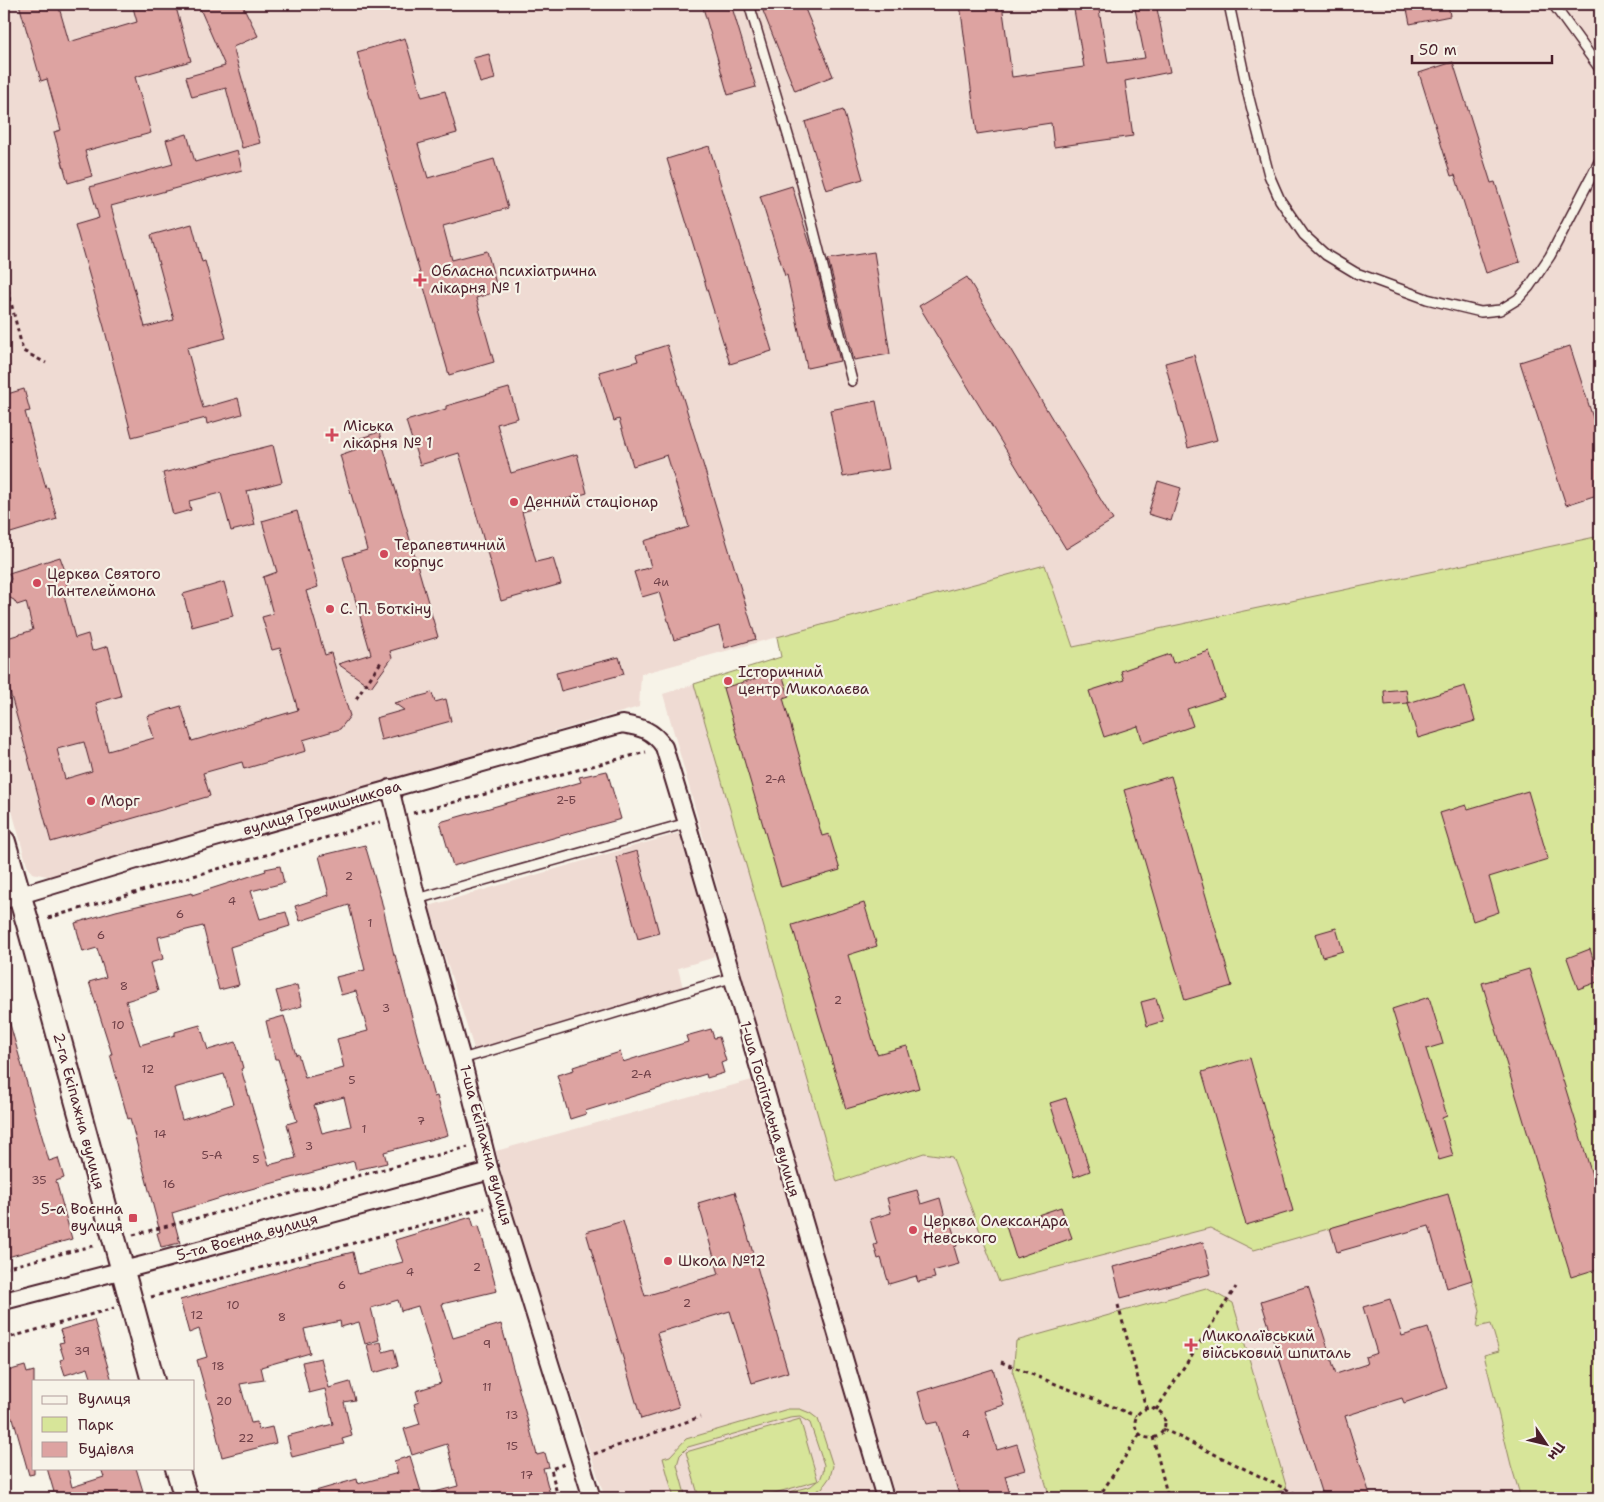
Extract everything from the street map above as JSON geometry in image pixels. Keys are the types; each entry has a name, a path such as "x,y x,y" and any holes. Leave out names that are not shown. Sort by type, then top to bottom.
{"street":[{"name":"вулиця Гречишникова","path":"12,898 78,877 390,788 622,724 642,728 658,738 664,747"},
{"name":"1-ша Госпітальна вулиця","path":"664,747 885,1498"},
{"name":"1-ша Екіпажна вулиця","path":"390,788 417,899 462,1059 490,1171 592,1498"},
{"name":"2-га Екіпажна вулиця","path":"4,842 12,898 114,1241 153,1380"},
{"name":"5-та Воєнна вулиця","path":"4,1301 122,1271 490,1171"},
{"path":"179,1470 186,1498"}],"lane":[{"path":"750,4 799,172 852,381"},
{"path":"1229,4 1249,98 1269,175 1280,200 1304,235 1326,255 1356,273 1427,299 1481,312 1500,310 1518,299 1529,287 1550,256 1600,160"},
{"path":"1553,4 1600,70"},
{"path":"417,899 686,823"},
{"path":"462,1059 732,978"}],"path":[{"path":"4,274 23,351 46,363"},
{"path":"356,699 381,662"},
{"path":"45,919 397,817 664,747"},
{"path":"4,1268 114,1241 483,1142"},
{"path":"4,1339 500,1204"},
{"path":"1156,1410 1236,1287"},
{"path":"1118,1305 1146,1408"},
{"path":"1001,1362 1136,1416"},
{"path":"1146,1408 1156,1410 1163,1416 1165,1422 1163,1429 1153,1437 1146,1437 1140,1434 1136,1429 1136,1416 1146,1408"},
{"path":"558,1498 551,1469 700,1417"},
{"path":"1163,1429 1298,1495"},
{"path":"1098,1498 1140,1434"},
{"path":"1153,1437 1168,1498"}],"shaded area":[{"path":"4,4 1600,4 1600,1498 896,1498 803,1192 663,694 781,657 777,637 641,674 639,707 52,877 32,873 27,865 4,782"},
{"path":"679,833 715,953 712,958 678,968 683,988 475,1052 429,906"},
{"name":"Школа №12","path":"752,1080 875,1498 605,1498 511,1210 496,1151"}],"green space":[{"path":"1600,536 1600,1498 1521,1498 1484,1355 1499,1351 1491,1324 1477,1327 1480,1310 1448,1195 1254,1250 1210,1228 999,1282 952,1157 924,1153 837,1182 694,684 781,657 777,637 1045,565 1073,647"},
{"path":"1206,1288 1233,1303 1287,1489 1253,1498 1050,1498 1013,1373 1016,1341"},
{"path":"788,1409 800,1409 818,1419 833,1466 830,1477 822,1488 811,1494 796,1498 768,1498 811,1486 817,1481 757,1498 699,1498 686,1452 800,1419 818,1481 820,1480 824,1465 810,1423 800,1417 790,1418 688,1447 680,1455 677,1465 686,1498 674,1498 663,1458 670,1456 686,1439"}],"building":[{"path":"19,4 58,4 69,42 137,22 132,4 175,4 191,61 135,77 151,133 85,151 92,176 68,183 54,132 61,130 47,79 41,81"},
{"path":"198,4 242,4 258,36 233,47 260,143 242,148 226,88 192,97 186,77 225,66"},
{"path":"702,4 731,4 756,87 728,95"},
{"path":"779,4 803,4 833,76 795,91 763,11"},
{"path":"960,4 1002,4 1012,77 1084,67 1073,4 1098,4 1108,63 1145,58 1134,4 1156,4 1170,72 1125,81 1133,136 1054,147 1051,123 977,134"},
{"path":"1406,4 1448,4 1450,16 1410,24"},
{"path":"405,38 422,97 445,91 457,133 418,144 428,178 494,159 508,208 443,226 452,260 487,251 498,291 476,298 494,362 449,375 357,52"},
{"path":"489,54 495,79 480,83 473,58"},
{"path":"1453,62 1491,183 1495,182 1520,262 1486,273 1455,175 1451,176 1419,73"},
{"path":"843,110 863,179 826,190 805,122"},
{"path":"187,134 195,162 237,150 242,170 111,206 145,327 174,320 151,235 192,224 202,262 205,261 226,338 187,348 203,408 238,398 242,414 207,424 206,418 132,437 104,327 75,225 99,218 90,187 173,164 166,140"},
{"path":"709,146 772,351 730,364 667,159"},
{"path":"792,186 813,254 840,361 807,368 787,275 785,276 760,196"},
{"path":"874,252 890,354 854,360 828,259"},
{"path":"967,277 1113,520 1066,549 919,306"},
{"path":"667,345 756,639 725,648 719,626 674,640 659,592 642,597 634,572 651,567 644,541 689,527 667,455 633,466 619,419 614,421 599,372 638,361 636,355"},
{"path":"1570,346 1600,440 1600,494 1566,505 1520,362"},
{"path":"1194,355 1217,440 1188,448 1165,363"},
{"name":"Денний стаціонар","path":"509,388 518,418 497,424 511,473 577,454 587,493 522,512 536,562 553,558 561,584 501,601 459,453 420,465 406,421 446,409 446,406"},
{"path":"24,389 30,411 25,412 46,488 48,487 57,519 4,535 4,395"},
{"path":"876,401 889,469 843,477 830,410"},
{"name":"Терапевтичний корпус","path":"379,432 438,637 390,651 392,658 371,687 338,664 371,654 343,557 367,550 340,455 360,448 358,439"},
{"path":"273,445 282,482 247,491 255,525 231,531 221,493 189,501 191,510 173,515 163,473"},
{"path":"1158,481 1181,488 1171,521 1148,514"},
{"path":"297,511 318,587 306,591 325,655 331,653 350,716 340,729 303,740 306,751 244,769 242,762 203,773 210,796 51,842 4,670 4,639 33,630 26,602 17,605 14,600 8,597 6,587 11,579 9,573 60,557 68,579 66,580 68,590 63,592 75,638 88,634 92,651 108,646 121,696 96,703 108,751 154,738 147,716 181,706 192,741 298,710 280,648 272,650 262,617 273,614 263,577 277,572 262,521","holes":["84,742 92,771 65,779 57,749"]},
{"path":"224,582 233,616 192,627 183,594"},
{"path":"1209,651 1224,697 1187,709 1193,726 1143,743 1138,726 1104,737 1089,691 1124,680 1121,671 1170,654 1173,663"},
{"path":"619,657 624,674 561,691 556,673"},
{"path":"781,671 789,696 783,698 822,836 829,834 840,870 781,887 723,688"},
{"path":"1465,686 1475,721 1418,738 1408,703"},
{"path":"1406,689 1408,703 1385,705 1384,691"},
{"path":"432,693 435,702 446,699 451,721 381,740 376,718 404,710 394,703"},
{"path":"607,771 621,819 453,866 440,822 581,782 579,777"},
{"path":"1171,776 1232,986 1185,1000 1124,790"},
{"path":"1528,791 1548,859 1489,877 1499,912 1473,921 1440,813 1466,805 1468,809"},
{"path":"365,845 434,1097 437,1096 448,1135 384,1152 387,1163 356,1170 354,1161 240,1192 172,1213 180,1243 161,1247 157,1233 160,1232 130,1118 128,1119 110,1054 112,1054 89,982 106,977 97,948 83,952 75,923 116,911 192,893 192,895 266,871 265,869 280,866 284,883 251,891 260,919 286,912 290,926 230,947 239,985 219,990 203,926 158,937 163,959 150,963 158,991 126,1001 140,1045 175,1035 175,1032 200,1025 208,1050 236,1042 243,1068 241,1069 269,1165 296,1158 287,1124 297,1121 278,1059 275,1059 266,1021 284,1016 305,1078 344,1068 337,1039 368,1031 356,991 341,995 336,977 365,970 349,905 300,921 295,906 329,895 319,856","holes":["224,1074 233,1104 182,1120 174,1088","344,1097 351,1126 322,1133 314,1105"]},
{"path":"637,851 659,933 638,939 616,857"},
{"path":"864,903 877,946 848,955 877,1054 907,1046 919,1088 846,1109 792,925"},
{"path":"1336,928 1343,951 1322,957 1315,934"},
{"path":"1590,949 1600,981 1578,989 1567,958"},
{"path":"1529,969 1600,1201 1600,1268 1571,1277 1482,983"},
{"path":"297,985 302,1006 282,1012 276,991"},
{"path":"1429,997 1443,1044 1426,1049 1447,1116 1442,1118 1453,1156 1439,1160 1392,1009"},
{"path":"1156,998 1163,1021 1147,1026 1141,1002"},
{"path":"4,1017 8,1017 49,1161 58,1158 64,1178 56,1181 72,1239 4,1258"},
{"path":"711,1029 714,1038 719,1037 726,1061 721,1063 724,1073 707,1078 706,1074 585,1111 586,1114 570,1119 557,1075 574,1070 573,1067 620,1052 623,1062 688,1042 686,1036"},
{"path":"1250,1058 1293,1211 1246,1225 1202,1072"},
{"path":"1066,1098 1090,1171 1074,1177 1050,1103"},
{"name":"Церква Олександра Невського","path":"917,1190 921,1204 940,1198 945,1217 948,1216 955,1237 957,1246 954,1247 959,1264 933,1271 935,1278 918,1282 916,1276 889,1284 881,1258 878,1259 874,1245 877,1244 870,1219 891,1213 887,1198"},
{"path":"735,1192 788,1372 752,1383 730,1311 657,1333 679,1407 641,1419 586,1232 623,1221 645,1296 719,1274 698,1203"},
{"path":"1448,1194 1472,1280 1447,1288 1429,1226 1337,1252 1330,1228"},
{"path":"1061,1207 1072,1238 1016,1258 1006,1226"},
{"path":"471,1217 474,1227 479,1226 497,1291 442,1304 453,1338 501,1324 537,1455 545,1453 549,1467 543,1468 551,1498 432,1498 431,1493 458,1486 447,1444 412,1455 404,1429 420,1424 414,1404 419,1402 416,1391 441,1383 418,1306 401,1311 398,1300 371,1308 379,1340 365,1344 359,1322 341,1327 340,1321 304,1329 310,1353 261,1367 264,1380 240,1384 251,1423 257,1422 259,1430 272,1427 276,1443 222,1457 197,1360 207,1357 199,1329 189,1333 180,1300 296,1266 353,1252 358,1274 403,1262 395,1240"},
{"path":"1203,1242 1211,1274 1121,1298 1113,1267"},
{"path":"1308,1286 1336,1374 1367,1364 1365,1357 1377,1353 1363,1307 1390,1299 1402,1336 1428,1328 1447,1388 1404,1403 1402,1398 1345,1416 1371,1498 1323,1498 1261,1301"},
{"path":"94,1320 112,1380 92,1380 88,1368 65,1375 60,1360 64,1359 59,1343 64,1342 60,1330"},
{"path":"381,1342 383,1352 394,1349 398,1366 374,1373 367,1345"},
{"path":"321,1358 329,1388 350,1382 355,1400 344,1402 352,1436 342,1439 344,1444 292,1457 287,1436 333,1424 325,1389 309,1393 302,1362"},
{"path":"25,1366 27,1373 34,1371 34,1380 32,1380 32,1470 34,1470 34,1474 29,1475 13,1418 4,1420 4,1372"},
{"path":"993,1369 1004,1405 985,1411 997,1450 1017,1444 1025,1470 1005,1476 1011,1498 960,1498 937,1422 927,1424 918,1392"},
{"path":"410,1456 423,1498 306,1498 305,1494 357,1479 358,1484 398,1473 394,1461"},
{"path":"48,1470 68,1470 72,1487 104,1477 102,1470 137,1470 145,1498 48,1498 47,1494 54,1492"}],"place":[{"name":"Обласна психіатрична лікарня № 1","path":"420,280"},
{"name":"Міська лікарня № 1","path":"332,435"},
{"name":"Денний стаціонар","path":"514,502"},
{"name":"Терапевтичний корпус","path":"384,554"},
{"name":"Церква Святого Пантелеймона","path":"37,583"},
{"name":"С. П. Боткіну","path":"330,609"},
{"name":"Історичний центр Миколаєва","path":"728,681"},
{"name":"Морг","path":"91,801"},
{"name":"5-а Воєнна вулиця","path":"133,1218"},
{"name":"Церква Олександра Невського","path":"913,1230"},
{"name":"Школа №12","path":"668,1261"},
{"name":"Миколаївський військовий шпиталь","path":"1191,1345"}]}
